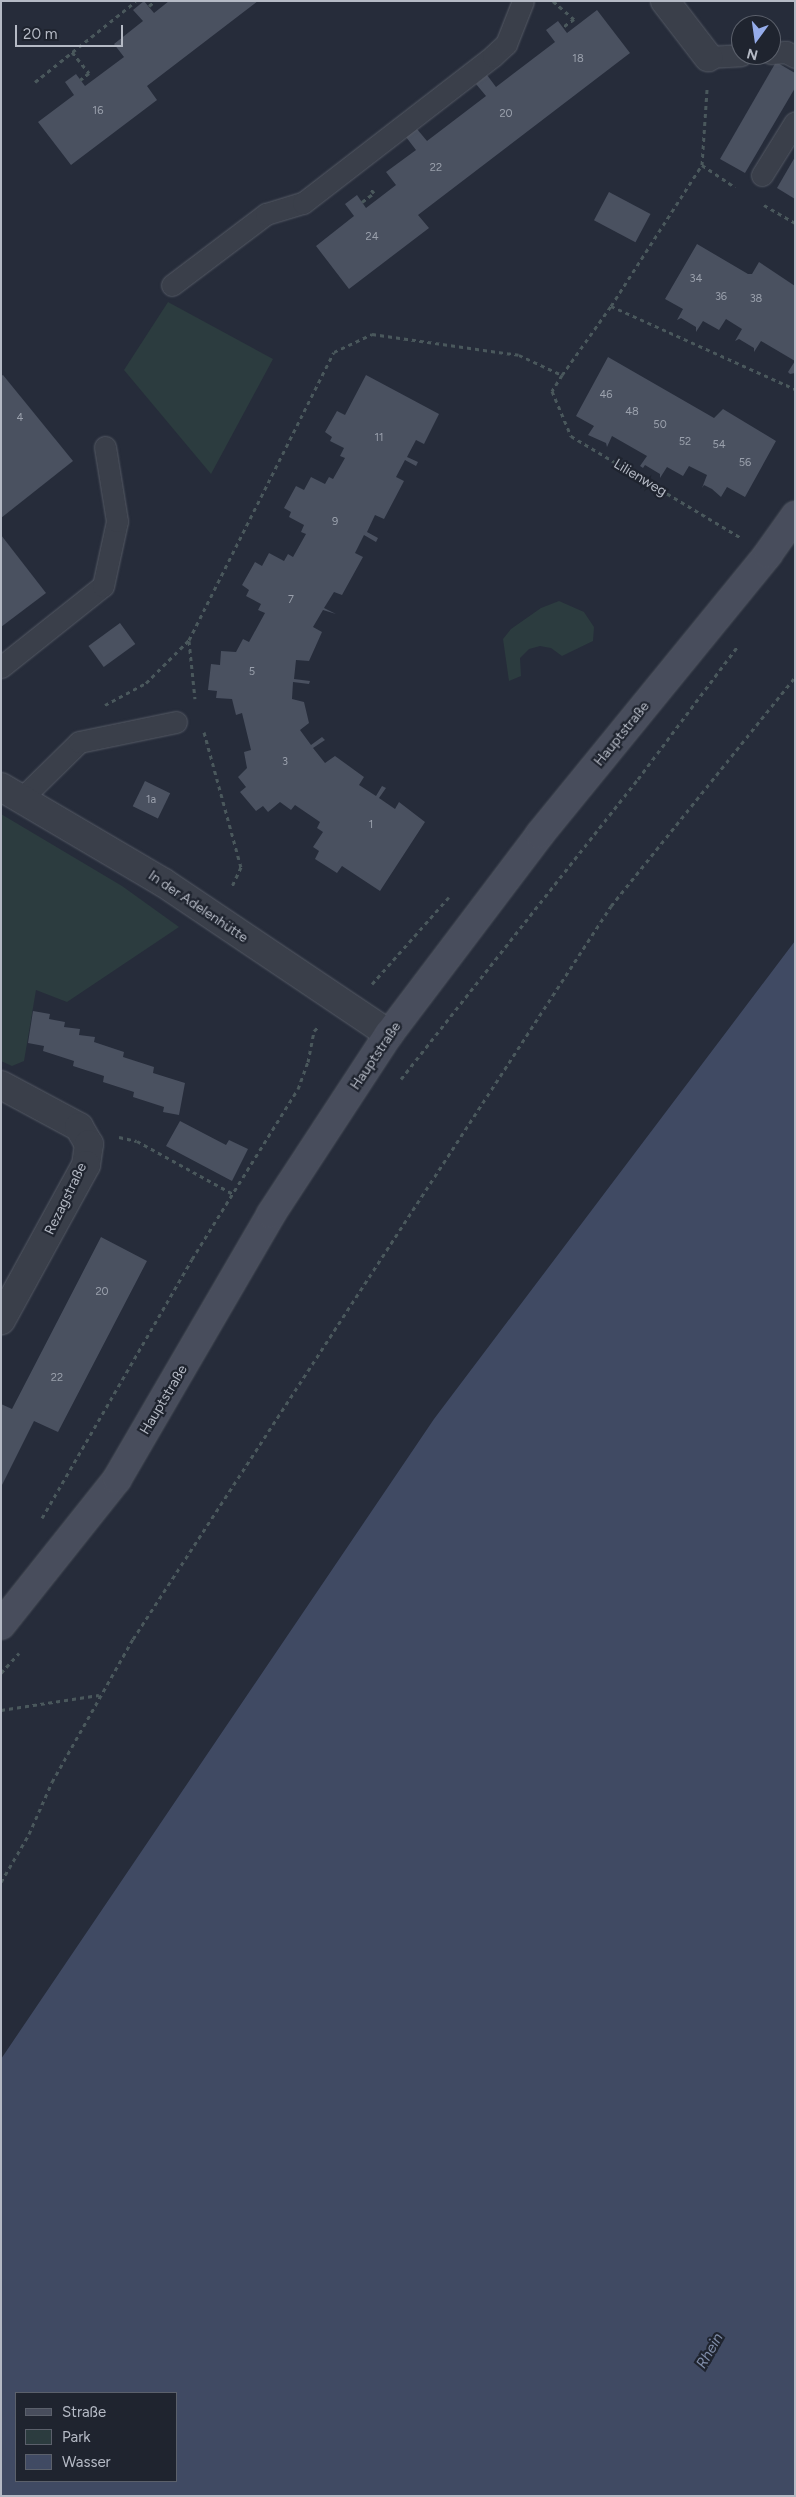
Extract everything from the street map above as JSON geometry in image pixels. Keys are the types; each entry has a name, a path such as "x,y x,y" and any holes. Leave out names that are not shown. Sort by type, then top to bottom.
{"main road":[{"name":"Hauptstraße","path":"1,1625 117,1479 271,1214 390,1034 540,834 768,554 795,516"}],"street":[{"path":"665,1 708,57"},
{"name":"In der Adelenhütte","path":"11,793 164,883 390,1034"},
{"path":"1,1085 79,1127"},
{"name":"Rezagstraße","path":"1,1320 86,1165 89,1144 79,1127"}],"lane":[{"path":"172,285 266,214 304,203 493,56 506,44 523,1"},
{"path":"781,52 786,52 795,57"},
{"path":"708,57 731,56"},
{"path":"762,175 795,122"},
{"path":"1,667 103,586 117,521 105,447"},
{"path":"11,793 79,742 176,722"}],"path":[{"path":"35,82 136,1"},
{"path":"149,6 155,1"},
{"path":"553,1 574,18 563,28"},
{"path":"72,52 89,73 80,80"},
{"path":"79,742 71,724 146,683 189,640 334,352 372,334 519,354 562,375 611,306 702,165 708,57"},
{"path":"611,306 795,389"},
{"name":"Lilienweg","path":"562,375 552,391 571,436 768,554"},
{"path":"189,640 196,703"},
{"path":"399,1081 632,787 741,643"},
{"path":"1,1882 29,1834 52,1782 99,1695 183,1560 611,906 795,677"},
{"path":"201,722 241,867 216,919"},
{"path":"79,1127 137,1141 234,1194"},
{"path":"1,1674 24,1647"},
{"path":"1,1710 99,1695"}],"green space":[{"path":"168,302 273,359 211,474 124,370"},
{"path":"559,601 584,612 594,627 593,641 562,656 551,648 540,646 529,649 520,658 521,676 509,681 503,639 511,629 541,608"},
{"path":"1,814 122,886 179,927 67,1002 36,990 24,1061 12,1066 1,1061"}],"water":[{"name":"Rhein","path":"795,941 795,2496 1,2496 1,2059 434,1419"}],"building":[{"path":"144,1 154,13 169,1 258,1 147,86 157,100 71,165 38,122 74,95 65,82 76,74 85,86 124,57 114,44 143,21 133,10"},
{"path":"597,10 630,53 418,215 429,228 349,289 316,246 354,216 345,204 357,195 366,208 396,185 386,172 416,150 406,137 417,129 427,141 486,96 476,84 487,75 496,87 555,42 546,30 558,21 567,33"},
{"path":"774,65 781,65 795,73 795,88 745,173 720,159"},
{"path":"795,157 795,199 777,188"},
{"path":"609,192 650,214 635,242 594,220"},
{"path":"697,244 748,274 752,274 759,262 795,286 795,361 761,341 754,352 754,348 739,339 735,341 742,329 726,319 719,330 703,321 696,332 696,327 681,318 677,320 683,309 665,299"},
{"path":"608,357 714,418 723,409 776,441 745,497 727,487 721,497 704,485 702,488 707,475 689,466 683,476 667,467 660,478 660,474 645,465 643,468 640,466 647,456 612,436 607,447 606,443 588,435 594,426 576,416"},
{"path":"795,361 795,373 790,374 788,372"},
{"path":"3,375 73,461 1,518 1,376"},
{"path":"366,375 439,414 424,444 416,440 407,457 418,462 416,466 405,460 396,477 404,481 384,519 375,515 367,532 378,538 376,542 364,535 355,553 363,557 342,595 334,592 324,608 336,614 323,610 313,627 322,632 309,661 296,660 294,679 310,681 309,684 293,682 292,699 304,702 309,723 300,730 311,745 322,737 325,740 313,748 325,763 335,756 364,777 359,785 376,796 382,786 386,788 379,798 395,809 399,802 425,822 380,891 342,866 337,873 315,859 319,851 313,847 323,832 317,828 320,822 295,805 291,810 280,802 268,812 263,806 256,811 240,792 246,787 238,777 247,768 244,752 251,750 242,713 236,715 232,699 216,698 217,691 208,690 211,664 220,665 221,651 236,652 243,639 249,642 265,613 258,610 261,604 246,596 249,590 242,585 255,562 262,566 269,553 284,561 288,554 293,557 306,534 301,532 304,525 289,517 291,512 284,508 296,486 304,490 311,477 325,484 329,477 333,479 345,458 340,456 344,448 330,441 332,437 325,432 337,411 345,415"},
{"path":"1,535 46,593 1,627"},
{"path":"120,623 135,644 104,667 88,646"},
{"path":"145,781 170,793 158,818 133,806"},
{"path":"33,1011 50,1014 49,1019 65,1022 64,1027 80,1029 79,1035 95,1037 94,1042 124,1052 123,1057 154,1067 153,1073 185,1083 179,1115 163,1112 164,1107 133,1097 134,1092 103,1082 104,1076 73,1066 74,1061 43,1051 44,1046 28,1043"},
{"path":"180,1121 226,1145 229,1140 248,1149 232,1181 166,1146"},
{"path":"101,1237 147,1261 58,1432 34,1421 1,1487 1,1404 12,1409"}]}
